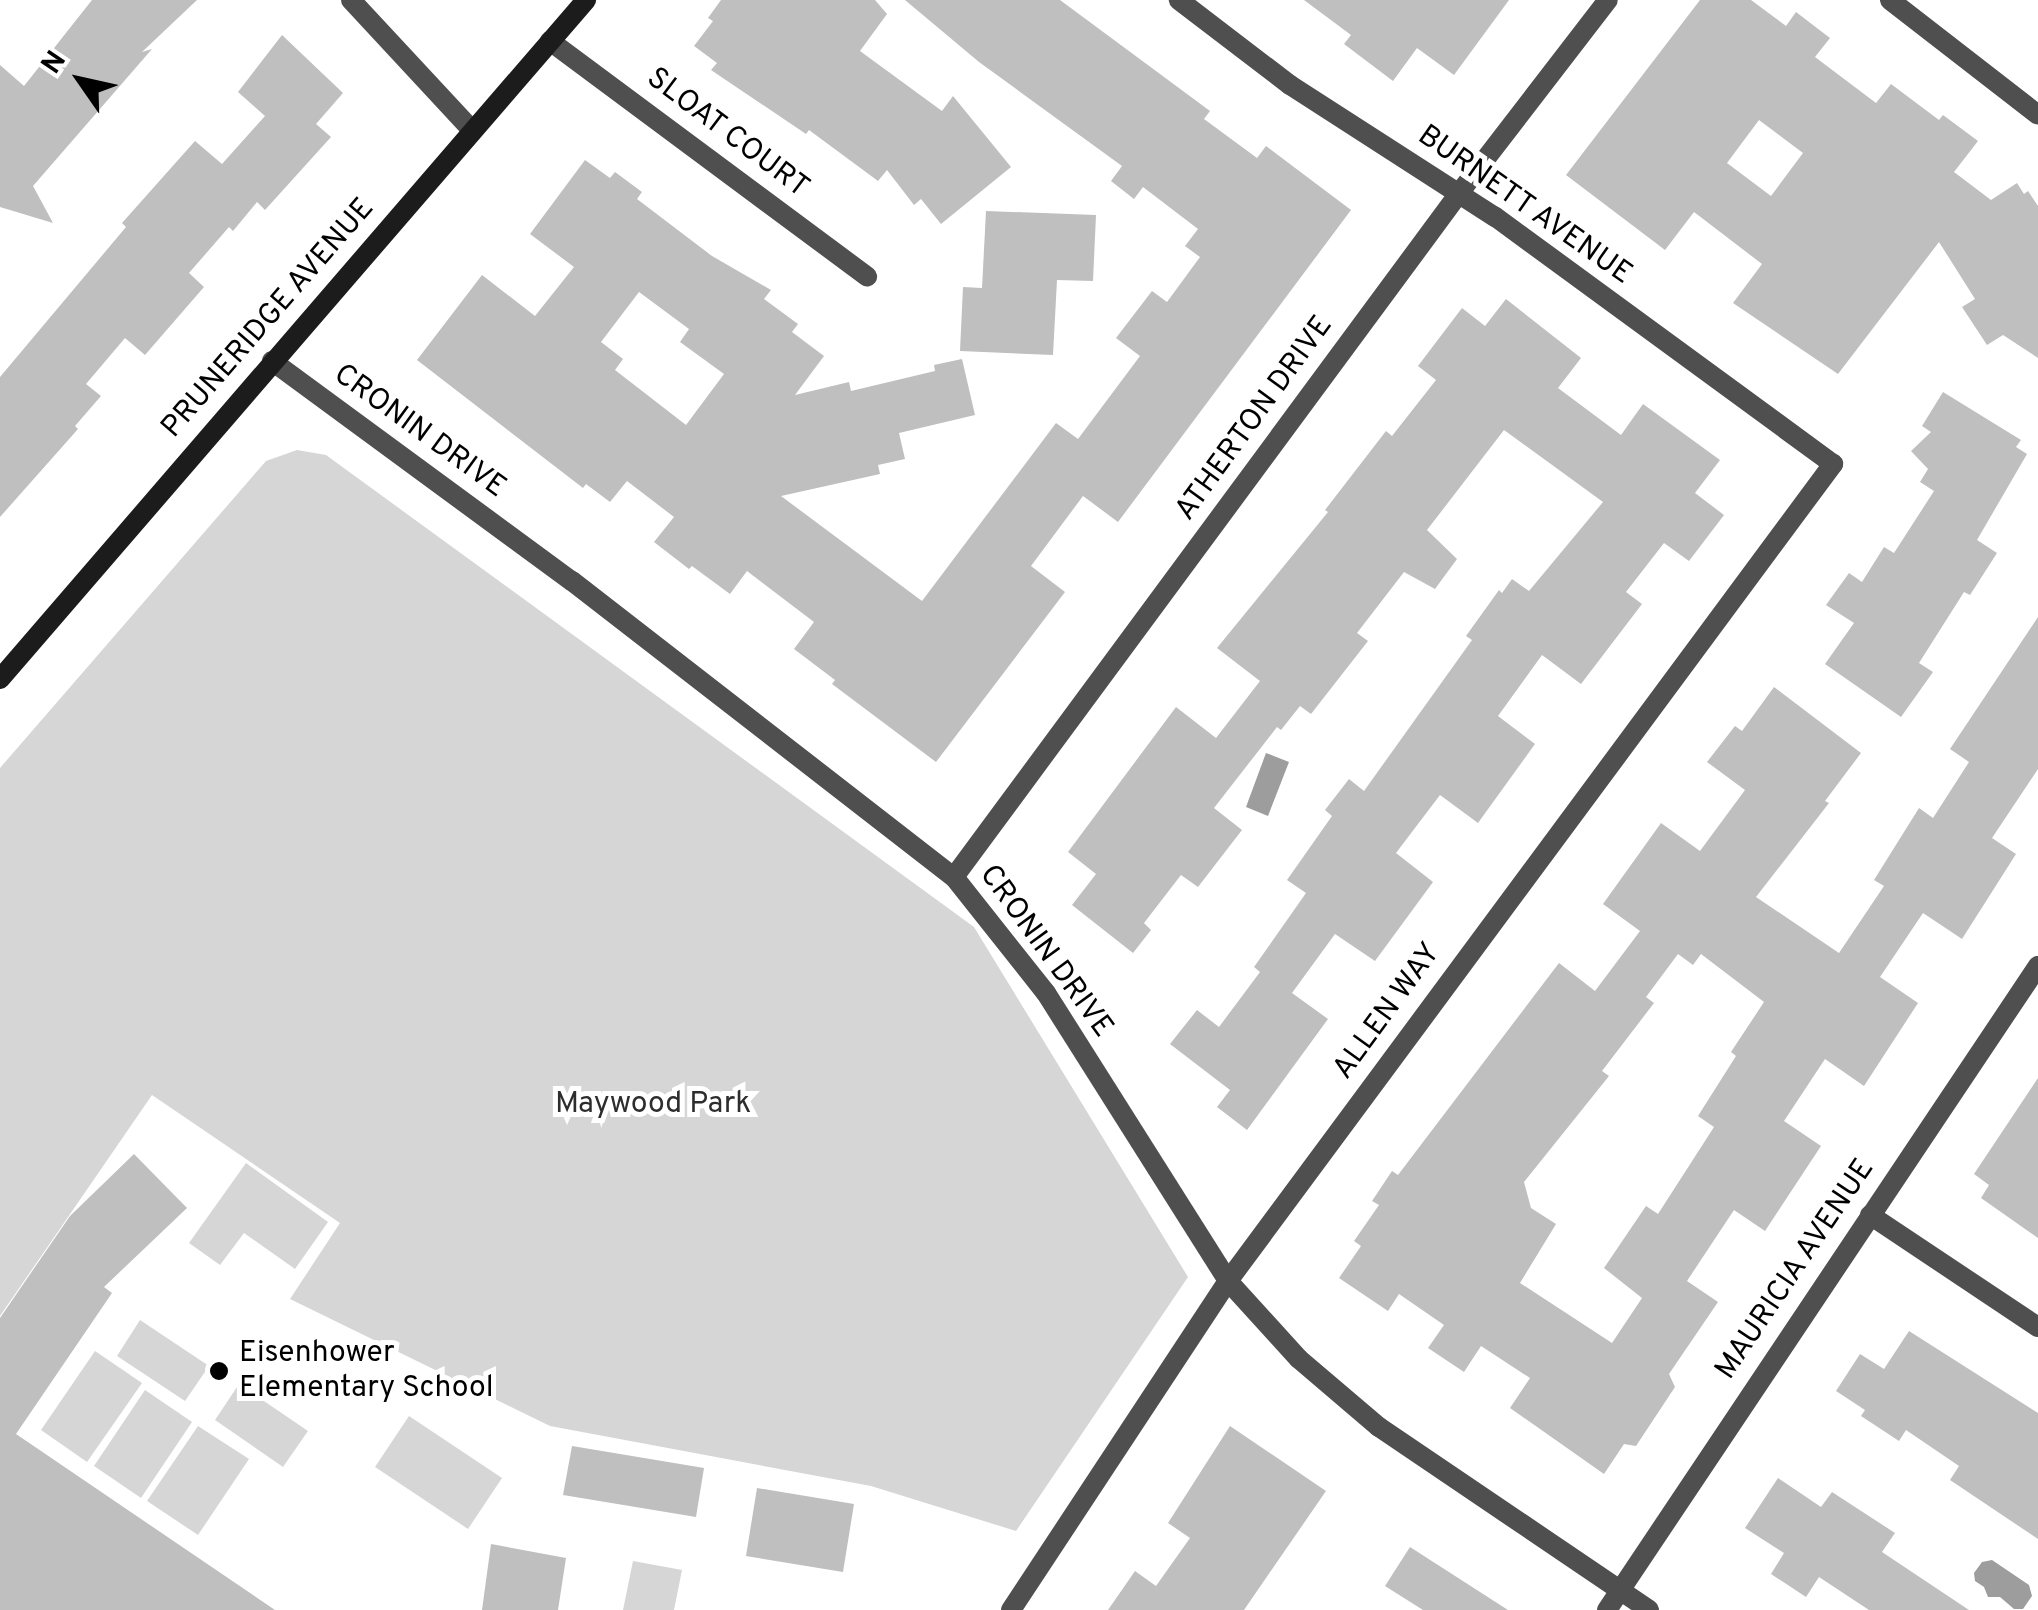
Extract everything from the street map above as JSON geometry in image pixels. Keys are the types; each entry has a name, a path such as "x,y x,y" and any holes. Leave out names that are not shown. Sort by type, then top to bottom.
{"main road":[{"name":"PRUNERIDGE AVENUE","path":"0,679 586,0"}],"street":[{"path":"351,0 472,130"},
{"name":"BURNETT AVENUE","path":"1179,0 1290,84 1460,192 1833,464"},
{"name":"ATHERTON DRIVE","path":"954,877 1460,192 1608,0"},
{"path":"1890,0 2038,115"},
{"name":"SLOAT COURT","path":"550,41 867,276"},
{"name":"CRONIN DRIVE","path":"272,361 572,581 954,877 1046,993 1228,1281 1298,1359 1379,1426 1650,1610"},
{"name":"ALLEN WAY","path":"1011,1610 1228,1281 1833,464"},
{"name":"MAURICIA AVENUE","path":"1606,1610 2038,966"},
{"path":"1870,1214 2038,1327"}],"green space":[{"name":"Maywood Park","path":"297,450 326,455 974,927 1188,1277 1016,1531 871,1486 550,1426 290,1299 340,1223 152,1095 0,1316 0,768 266,461"},
{"path":"246,1163 328,1222 295,1269 244,1233 220,1265 189,1243"},
{"path":"140,1320 209,1366 185,1401 117,1356"},
{"path":"95,1351 142,1383 87,1462 41,1430"},
{"path":"239,1384 308,1431 283,1467 215,1420"},
{"path":"145,1390 192,1422 141,1498 94,1466"},
{"path":"409,1416 502,1478 468,1529 375,1467"},
{"path":"198,1426 249,1459 198,1535 147,1501"},
{"path":"633,1561 682,1570 674,1610 623,1610"}],"shaded area":[{"path":"1266,753 1289,762 1268,816 1246,807"},
{"path":"1992,1560 2029,1585 2032,1596 2023,1609 2014,1609 2000,1597 1988,1597 1984,1587 1975,1581 1974,1573 1982,1562"}],"building":[{"path":"92,0 197,0 142,52 152,49 33,186 53,223 0,207 0,65 24,86"},
{"path":"721,0 875,0 887,14 860,51 942,111 953,96 1011,167 941,224 921,199 914,205 887,170 878,181 809,130 806,134 711,70 717,63 694,46 713,21 708,18"},
{"path":"905,0 1060,0 1210,111 1204,119 1257,158 1266,146 1351,210 1118,522 1083,496 1031,566 1065,592 936,762 832,684 835,680 794,649 814,622 747,571 730,594 692,566 689,569 654,542 674,517 627,481 610,502 586,484 583,488 417,360 482,275 535,316 574,267 530,234 585,160 610,178 615,172 642,192 637,199 712,256 771,290 764,299 798,324 792,332 824,356 795,395 849,382 851,391 935,371 934,365 962,359 975,415 899,433 905,459 878,465 880,474 781,496 922,601 1056,423 1078,439 1140,356 1116,338 1152,291 1167,302 1200,257 1185,246 1198,229 1143,187 1134,199 1111,181 1122,166 979,62","holes":["639,292 689,329 680,342 724,374 686,425 615,370 623,359 601,342"]},
{"path":"1304,0 1509,0 1454,75 1417,48 1393,81 1344,44 1351,35"},
{"path":"1700,0 1751,0 1786,26 1796,12 1830,38 1815,57 1876,103 1891,84 1939,120 1943,115 1978,141 1954,172 1991,200 2017,183 2024,194 2028,191 2038,206 2038,358 2003,335 1987,345 1962,307 1975,299 1939,242 1838,374 1733,303 1762,264 1694,212 1665,250 1566,175","holes":["1759,120 1803,153 1771,196 1727,163"]},
{"path":"282,35 343,93 316,124 331,137 265,210 257,202 189,273 204,287 145,355 125,338 86,384 101,396 75,426 78,429 0,517 0,377 126,227 122,223 195,141 222,164 265,116 238,92"},
{"path":"986,211 1096,215 1093,281 1057,280 1053,355 960,351 963,287 982,288"},
{"path":"1506,299 1581,358 1558,388 1621,435 1643,404 1720,460 1695,493 1724,515 1689,561 1664,543 1626,592 1642,604 1581,684 1542,655 1498,716 1535,744 1478,823 1440,795 1396,853 1433,882 1375,961 1335,934 1292,993 1328,1019 1247,1130 1217,1107 1230,1090 1170,1044 1197,1010 1219,1027 1260,972 1254,967 1306,893 1287,880 1332,816 1325,810 1349,779 1364,791 1472,640 1466,636 1499,590 1502,593 1512,579 1529,591 1603,502 1504,430 1427,530 1457,559 1435,589 1404,572 1357,633 1368,641 1311,714 1300,706 1281,730 1277,727 1214,808 1242,830 1198,887 1181,875 1144,923 1151,930 1133,953 1072,905 1096,874 1068,852 1176,707 1216,738 1260,681 1217,648 1328,512 1325,510 1386,431 1392,436 1436,380 1418,366 1462,308 1485,326"},
{"path":"1943,392 2021,440 2016,447 2027,454 1977,540 1997,553 1970,595 1964,592 1919,663 1933,672 1901,717 1825,664 1854,623 1826,605 1849,573 1862,582 1884,547 1894,553 1934,491 1920,482 1928,469 1911,451 1931,432 1922,426"},
{"path":"2038,617 2038,769 1992,838 2016,854 1962,939 1923,913 1880,977 1918,1003 1864,1086 1825,1059 1784,1121 1821,1146 1765,1231 1734,1210 1687,1281 1718,1302 1669,1374 1675,1387 1636,1446 1624,1444 1604,1474 1510,1408 1530,1378 1481,1346 1464,1372 1428,1348 1444,1325 1399,1294 1388,1311 1339,1278 1361,1246 1354,1241 1379,1205 1372,1201 1392,1171 1398,1175 1559,963 1595,991 1640,931 1603,904 1661,823 1700,851 1745,790 1707,762 1735,726 1742,731 1774,687 1861,753 1825,801 1829,803 1756,897 1839,953 1884,886 1874,880 1919,808 1933,818 1969,762 1950,749","holes":["1678,954 1693,965 1701,954 1764,1002 1731,1052 1736,1056 1698,1116 1714,1127 1658,1214 1646,1206 1604,1268 1642,1298 1612,1343 1520,1283 1556,1224 1531,1208 1524,1182 1609,1076 1602,1071 1654,1003 1646,997"]},
{"path":"2038,1078 2038,1238 1981,1198 1989,1185 1974,1174"},
{"path":"134,1154 187,1208 104,1287 112,1293 16,1434 275,1610 0,1610 0,1318 70,1216"},
{"path":"1909,1331 2038,1413 2038,1539 1950,1480 1959,1466 1906,1430 1899,1441 1861,1416 1865,1410 1836,1391 1860,1354 1884,1369"},
{"path":"1230,1426 1326,1491 1244,1610 1108,1610 1135,1571 1156,1586 1190,1538 1168,1523"},
{"path":"572,1446 704,1468 696,1517 563,1495"},
{"path":"1778,1478 1821,1507 1832,1492 1895,1533 1882,1552 1969,1610 1869,1610 1819,1577 1806,1597 1771,1574 1784,1553 1745,1528"},
{"path":"757,1488 854,1504 843,1572 746,1556"},
{"path":"491,1544 566,1558 558,1610 482,1610"},
{"path":"1410,1547 1508,1610 1423,1610 1385,1586"}],"place":[{"name":"Eisenhower Elementary School","path":"219,1371"}]}
